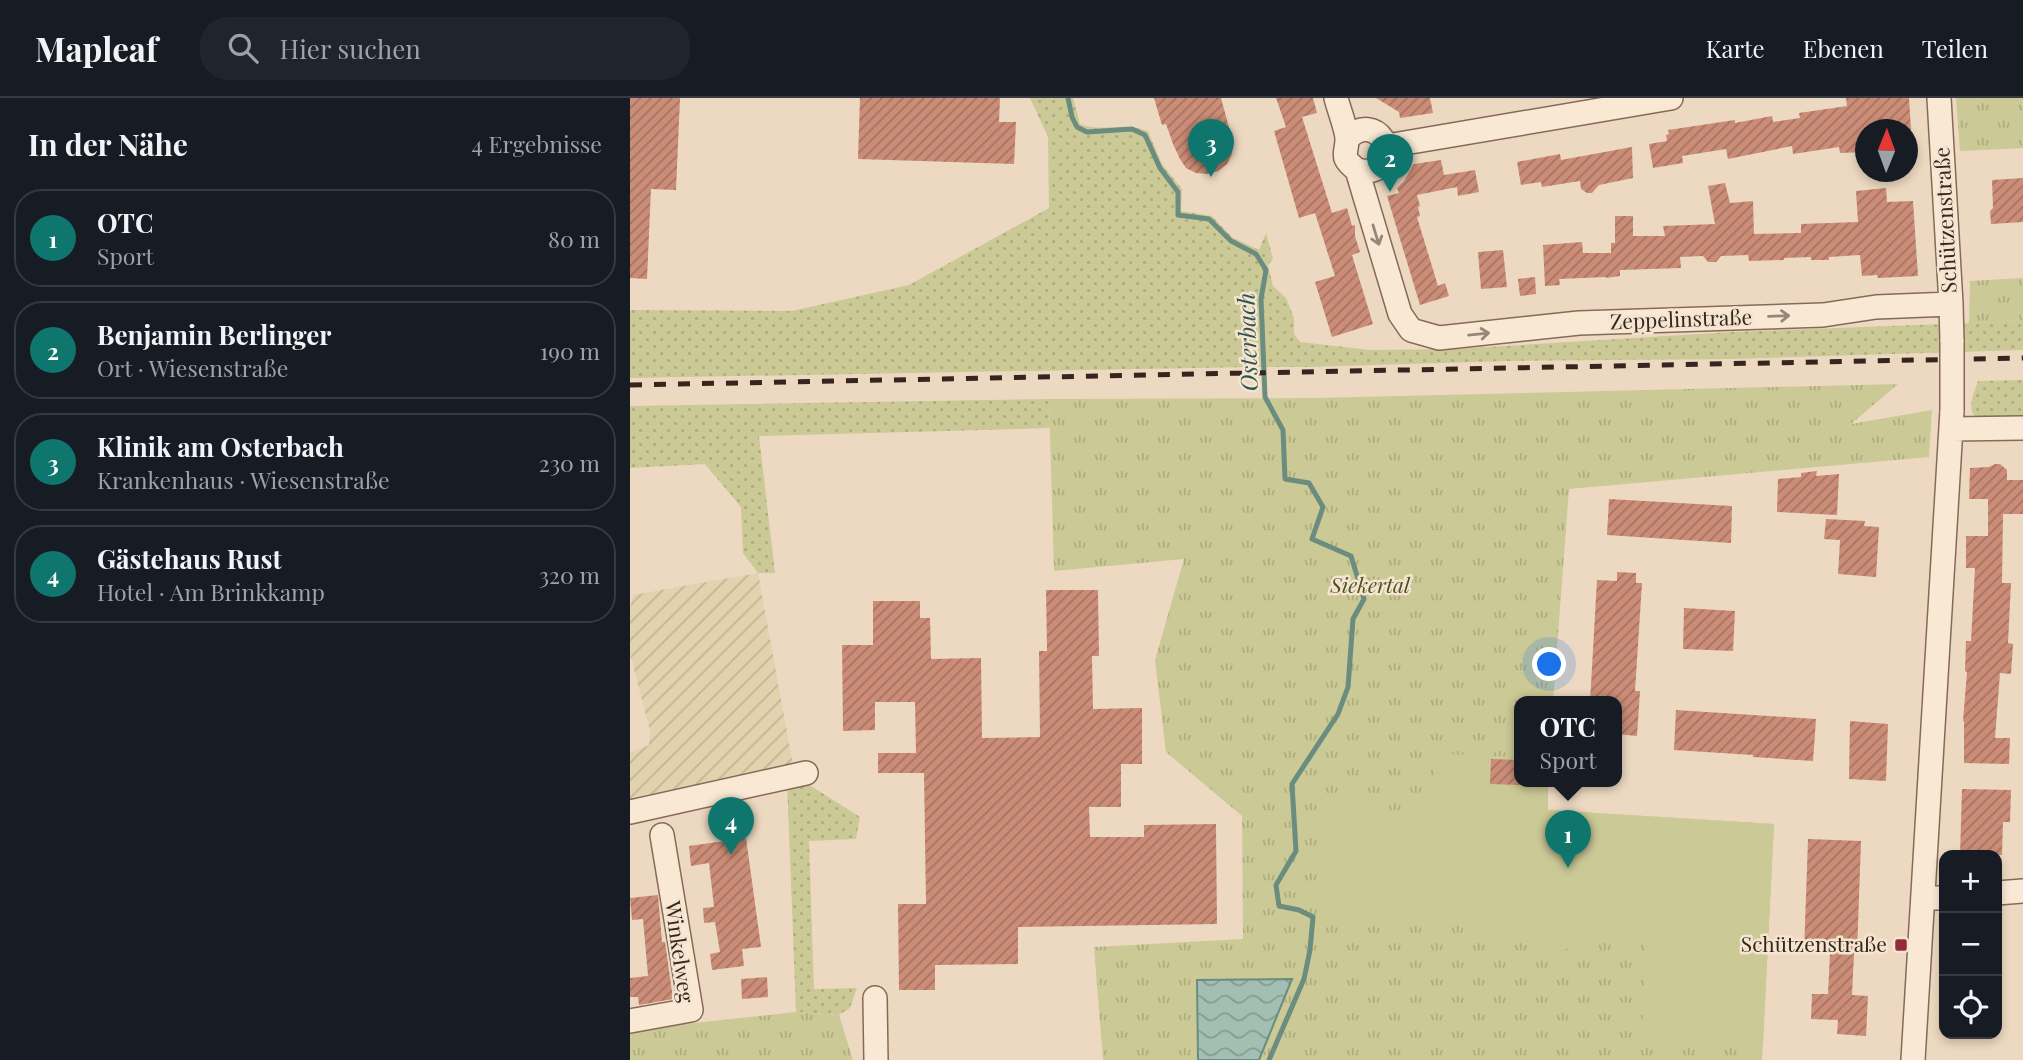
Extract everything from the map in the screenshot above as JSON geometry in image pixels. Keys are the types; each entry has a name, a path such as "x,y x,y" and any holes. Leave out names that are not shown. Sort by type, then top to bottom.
{"street":[{"path":"1336,98 1347,139"},
{"path":"1387,146 1671,98"},
{"name":"Schützenstraße","path":"1939,98 1951,322 1952,420"},
{"path":"1361,129 1377,133 1387,146 1386,156 1378,168 1370,172 1357,170 1348,163 1344,148 1352,133 1361,129"},
{"name":"Zeppelinstraße","path":"1357,170 1400,314 1411,330 1439,338 1579,323 1823,314 1876,307 1951,322"},
{"path":"1913,1060 1934,898 1952,420 2023,428"},
{"path":"630,812 806,773"},
{"name":"Winkelweg","path":"630,1021 691,1010 662,835"},
{"path":"2002,893 2023,891"},
{"path":"875,998 876,1060"}],"shaded area":[{"path":"758,573 795,776 630,815 630,753 649,745 650,731 630,654 630,609 633,595"}],"green space":[{"path":"1030,98 1073,98 1080,124 1130,127 1148,131 1162,164 1182,189 1181,211 1212,216 1232,237 1259,250 1266,233 1273,259 1268,265 1273,286 1286,298 1294,318 1294,334 1300,342 1370,350 1456,349 1732,332 2023,321 2023,350 1733,359 630,378 630,310 792,311 909,285 1049,208 1048,137"},
{"path":"1956,98 2023,98 2023,148 1960,151"},
{"path":"2023,278 2023,321 1969,323 1970,281"},
{"path":"2023,380 2023,419 1976,418 1973,414 1972,401 1978,381"},
{"name":"Siekertal","path":"1898,384 1851,424 1932,410 1929,457 1569,489 1553,696 1514,696 1514,787 1548,787 1548,810 1774,824 1762,1060 1103,1060 1094,947 1243,939 1242,816 1166,752 1155,660 1184,559 1054,571 1049,399 1314,398"},
{"path":"1049,399 1050,428 759,436 775,573 758,573 743,553 741,507 705,464 630,468 630,406"},
{"path":"1444,754 1514,757 1514,787 1548,787 1547,810 1774,824 1763,1046 1642,1043 1645,940 1572,939 1568,948 1559,950 1548,941 1463,938 1463,925 1320,920 1323,803 1377,803 1376,821 1407,815 1425,790"},
{"path":"795,776 860,817 856,839 809,841 814,989 857,988 850,1008 839,1015 796,1012 787,780"},
{"path":"796,1012 839,1015 853,1060 630,1060 630,1030"}],"water":[{"path":"1292,979 1259,1060 1198,1060 1197,980"}],"building":[{"path":"630,98 680,98 676,190 651,189 647,279 630,278"},
{"path":"860,98 1000,98 999,122 1016,122 1014,164 858,159"},
{"path":"1154,98 1221,98 1233,142 1232,154 1227,164 1208,174 1196,173 1186,168 1166,124 1162,125"},
{"path":"1276,98 1313,98 1317,113 1302,117 1332,213 1347,208 1352,226 1355,225 1360,252 1352,255 1373,324 1332,337 1315,282 1335,276 1315,213 1299,218 1274,131 1286,127"},
{"path":"1376,98 1430,98 1433,113 1400,118 1399,112"},
{"path":"1846,98 1909,98 1910,119 1855,119 1855,152 1840,153 1839,147 1793,154 1792,146 1728,159 1726,149 1682,156 1683,163 1653,168 1649,144 1667,141 1668,130 1772,116 1773,122 1800,118 1799,113 1847,106"},
{"path":"1632,147 1633,178 1599,185 1592,193 1581,189 1580,181 1542,187 1541,182 1521,185 1517,162 1560,154 1561,160"},
{"path":"1441,160 1444,175 1475,170 1479,192 1458,196 1457,187 1417,195 1420,216 1417,217 1438,286 1445,283 1449,296 1420,305 1387,196 1399,193 1397,188 1414,164"},
{"path":"2023,178 2023,222 1991,224 1992,180"},
{"path":"1725,183 1730,203 1753,201 1754,234 1801,233 1801,224 1858,222 1856,191 1886,188 1887,202 1913,201 1918,276 1862,276 1860,255 1829,257 1829,260 1811,260 1811,257 1749,261 1748,255 1721,256 1716,262 1708,262 1703,256 1680,257 1681,268 1620,270 1620,276 1559,279 1560,285 1545,286 1543,245 1582,242 1583,253 1611,253 1611,243 1615,243 1615,216 1633,216 1633,236 1665,236 1663,226 1715,224 1708,186"},
{"path":"1503,250 1507,287 1481,289 1478,252"},
{"path":"1535,277 1536,294 1520,296 1518,279"},
{"path":"2000,464 2007,470 2007,480 2023,480 2023,514 2003,514 2002,583 2011,583 2008,643 2013,644 2011,674 2000,673 1995,738 2010,738 2009,764 1964,763 1966,641 1971,641 1975,568 1966,568 1966,536 1988,536 1988,499 1969,499 1970,468"},
{"path":"1817,471 1816,476 1839,474 1837,515 1777,512 1778,479 1801,477 1801,473"},
{"path":"1609,499 1732,506 1731,543 1607,535"},
{"path":"1826,519 1865,521 1864,526 1879,527 1876,577 1838,574 1840,540 1824,539"},
{"path":"1617,572 1636,573 1636,583 1642,583 1635,691 1640,691 1637,736 1622,734 1622,696 1590,696 1597,580 1617,581"},
{"path":"1046,590 1098,590 1099,656 1092,656 1093,709 1142,708 1142,764 1121,764 1121,807 1089,807 1090,837 1144,837 1144,825 1216,824 1217,924 1018,927 1018,964 935,965 935,990 899,990 898,904 926,904 924,773 878,773 878,753 916,753 915,702 875,702 875,730 843,731 842,645 873,645 873,601 920,601 920,618 930,618 931,659 981,658 982,738 1040,737 1039,651 1047,651"},
{"path":"1684,608 1735,611 1733,651 1683,649"},
{"path":"1676,710 1816,719 1813,761 1674,750"},
{"path":"1850,721 1888,724 1886,781 1849,779"},
{"path":"1491,759 1514,760 1514,785 1490,784"},
{"path":"1962,789 2011,790 2010,822 2003,822 2002,855 2002,850 1960,850"},
{"path":"746,838 761,947 742,949 744,966 712,970 710,954 720,952 715,922 704,923 703,908 714,907 709,863 691,866 689,846"},
{"path":"1808,839 1861,841 1857,954 1854,954 1852,995 1868,996 1866,1036 1837,1034 1838,1020 1811,1019 1812,994 1828,994 1830,953 1804,952"},
{"path":"658,895 662,942 665,942 673,999 639,1005 638,997 630,997 630,978 648,976 643,919 632,920 630,898"},
{"path":"767,977 768,997 742,999 741,979"}],"waterway":[{"name":"Osterbach","path":"1068,98 1077,127 1087,132 1132,129 1145,135 1160,168 1178,192 1178,215 1209,219 1231,241 1256,254 1266,270 1261,299 1265,397 1283,430 1285,479 1309,483 1323,507 1312,539 1351,556 1364,599 1353,619 1348,687 1338,714 1292,784 1296,851 1276,885 1279,906 1299,910 1313,917 1304,979 1269,1060"}],"railway":[{"path":"630,385 2023,358"}],"place":[{"name":"Klinik am Osterbach","path":"1211,177"},
{"name":"Benjamin Berlinger","path":"1390,192"},
{"name":"Gästehaus Rust","path":"731,855"},
{"name":"OTC","path":"1568,868"},
{"name":"Schützenstraße","path":"1901,945"}]}
